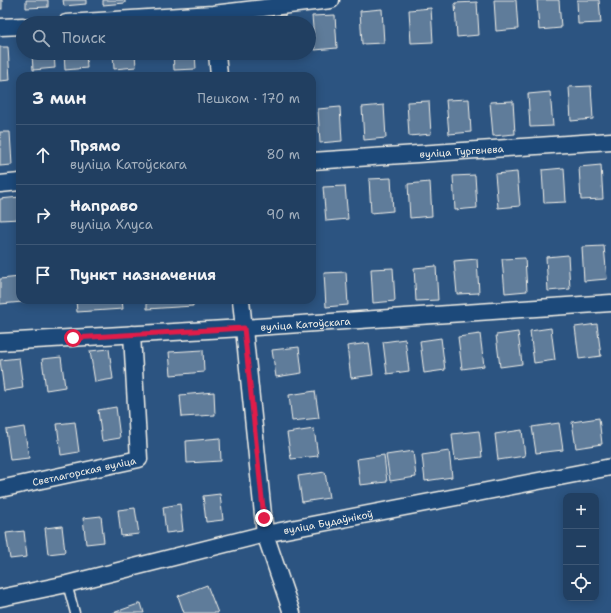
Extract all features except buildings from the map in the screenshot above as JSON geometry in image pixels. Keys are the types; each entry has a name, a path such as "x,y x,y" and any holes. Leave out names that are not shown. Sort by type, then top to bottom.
{"street":[{"path":"160,16 331,0"},
{"path":"0,27 16,26"},
{"path":"218,60 219,72"},
{"name":"вуліца Тургенева","path":"316,161 611,141"},
{"path":"0,184 16,182"},
{"name":"вуліца Катоўскага","path":"0,342 244,328 611,302"},
{"path":"241,304 265,534 292,613"},
{"name":"Светлагорская вуліца","path":"0,489 139,459 132,334"},
{"name":"вуліца Будаўнікоў","path":"0,598 67,584 265,534 611,468"}],"lane":[{"path":"67,584 76,613"}],"route":[{"path":"73,338 244,328 264,518"}]}
